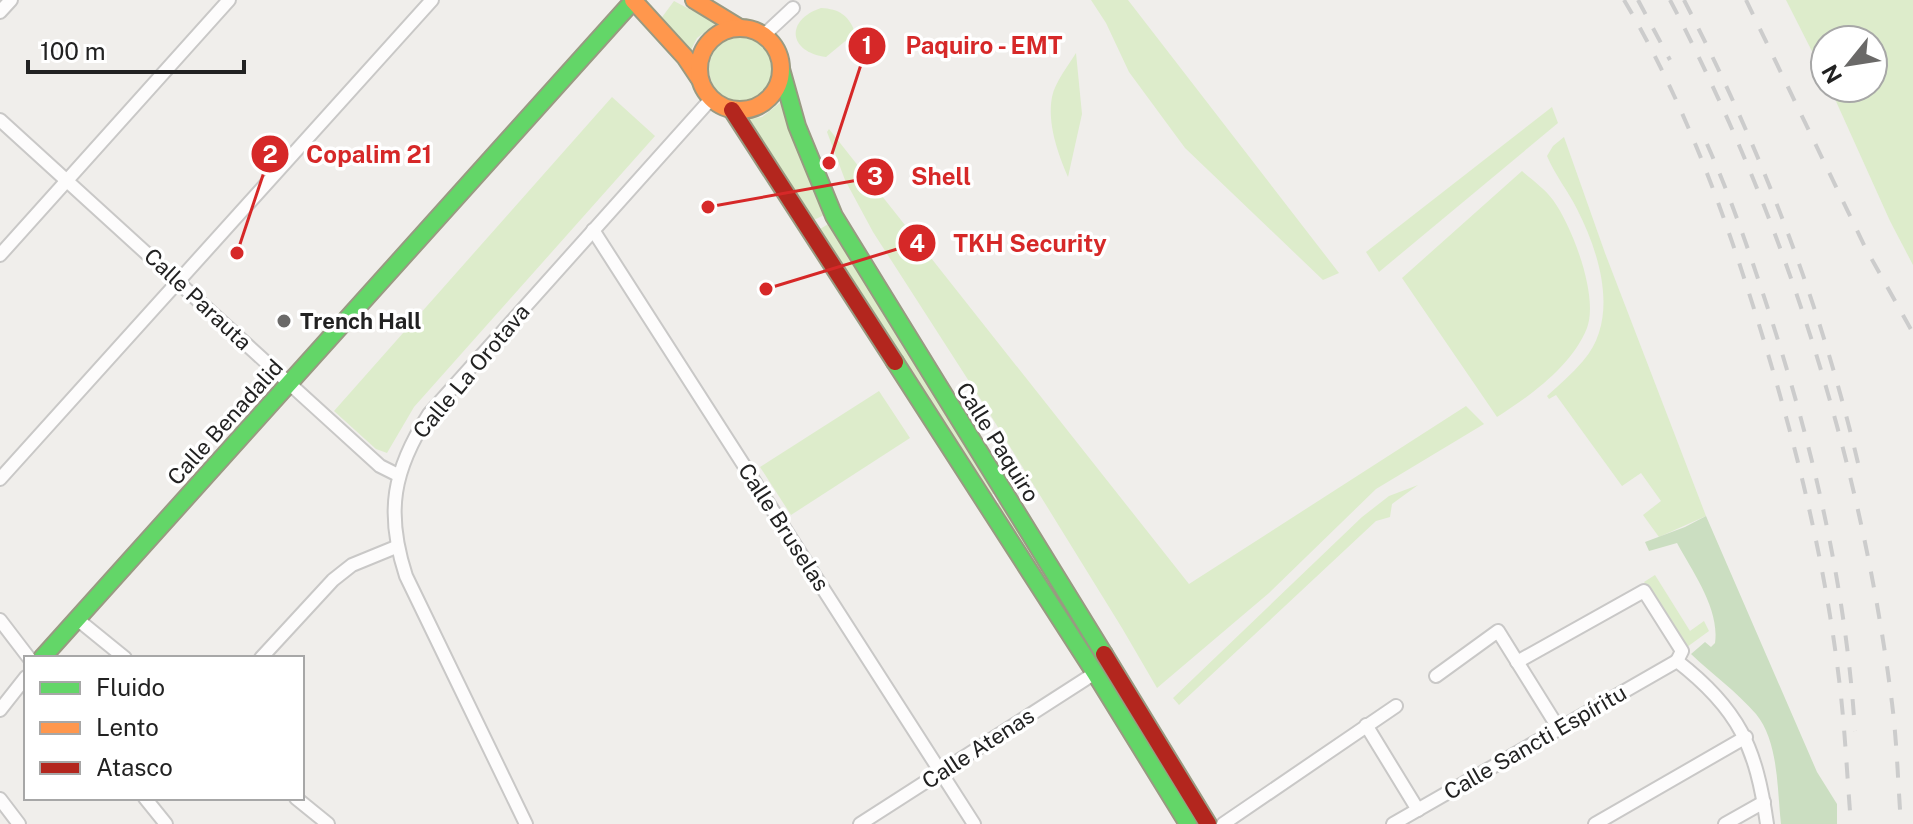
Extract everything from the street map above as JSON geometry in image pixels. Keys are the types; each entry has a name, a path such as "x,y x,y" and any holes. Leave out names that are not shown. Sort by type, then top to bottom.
{"main road":[{"path":"633,0 685,57 711,99 732,110 747,110 761,105 772,95 779,82 781,69 778,54 763,36 740,28 694,0"},
{"name":"Calle Benadalid","path":"44,656 633,0"},
{"path":"699,78 700,60 708,43 722,32 740,28"},
{"name":"Calle Paquiro","path":"781,69 786,97 834,216 1208,824"},
{"name":"Calle Paquiro","path":"732,110 1095,673 1188,824"}],"street":[{"path":"0,12 11,0"},
{"path":"0,255 229,0"},
{"path":"0,479 432,0"},
{"path":"763,36 793,8"},
{"name":"Calle La Orotava","path":"526,824 406,576 396,547 398,475 411,442 429,414 711,99"},
{"name":"Calle Parauta","path":"0,120 380,466 398,475"},
{"name":"Calle Bruselas","path":"593,230 974,824"},
{"path":"263,656 333,580 352,565 396,547"},
{"path":"1517,662 1644,591 1682,651 1677,661 1705,682 1746,737 1767,824"},
{"path":"77,619 123,656"},
{"path":"0,620 27,656"},
{"path":"1436,676 1498,631 1559,729"},
{"name":"Calle Sancti Espíritu","path":"1393,824 1677,661"},
{"name":"Calle Atenas","path":"860,824 1095,673"},
{"path":"0,710 24,680"},
{"path":"1223,824 1396,706"},
{"path":"1366,725 1418,810"},
{"path":"1595,824 1746,737"},
{"path":"0,799 19,824"},
{"path":"147,800 166,824"},
{"path":"298,800 328,824"},
{"path":"1725,824 1764,802"}],"green space":[{"path":"1091,0 1128,0 1339,273 1323,280 1185,148 1129,72 1106,23"},
{"path":"1786,0 1913,0 1913,265 1837,104 1889,104 1889,24 1809,24 1809,45"},
{"path":"674,1 716,23 697,38 690,52 660,20"},
{"path":"821,8 842,14 855,33 826,57 804,49 796,35 801,20"},
{"path":"741,37 759,43 767,51 773,69 767,87 759,95 741,101 723,95 715,87 709,69 715,51 723,43"},
{"path":"1076,53 1082,114 1068,177 1054,138 1051,107 1056,86"},
{"path":"612,97 655,136 414,407 387,453 376,449 334,411"},
{"path":"781,102 809,179 826,214 814,220 745,120 762,117"},
{"path":"1552,107 1558,123 1379,272 1366,252"},
{"path":"829,129 1189,584 1466,406 1484,424 1376,489 1269,593 1157,688 983,403 873,232 845,180 827,132"},
{"path":"1564,137 1706,516 1659,537 1643,515 1661,501 1641,473 1622,486 1556,395 1549,399 1547,396 1579,366 1594,344 1601,326 1603,306 1599,266 1593,246 1577,209 1547,156"},
{"path":"1522,171 1550,196 1568,226 1587,280 1590,314 1580,342 1561,367 1536,390 1497,417 1402,278"},
{"path":"830,223 856,269 998,491 990,496 820,229"},
{"path":"879,391 910,438 791,515 760,467"},
{"path":"1418,485 1392,504 1390,517 1376,521 1179,705 1173,698 1362,517 1389,496"},
{"path":"1003,500 1165,765 1162,767 996,504"},
{"path":"1706,516 1817,772 1837,804 1837,824 1781,824 1776,767 1764,725 1741,698 1691,654 1705,642 1711,647 1715,643 1709,604 1677,543 1649,551 1645,542"},
{"path":"1655,575 1690,631 1704,621 1709,631 1687,647 1644,582"}],"railway":[{"path":"1624,0 1679,105 1709,178 1748,290 1791,434 1814,531 1832,629 1843,715 1851,824"},
{"path":"1638,0 1670,60"},
{"path":"1670,0 1711,83 1782,254 1838,430 1878,611 1894,718 1901,824"},
{"path":"1684,0 1738,112 1785,226 1825,343 1858,463"},
{"path":"1746,0 1866,249 1913,333"},
{"path":"1707,144 1763,293 1801,417 1836,573 1855,731"}],"traffic: fast":[{"path":"44,656 633,1"},
{"path":"781,69 797,126 834,216 1104,654"},
{"path":"895,362 1188,824"}],"traffic: slow":[{"path":"633,0 685,57 699,78"},
{"path":"694,0 740,28"},
{"path":"740,28 756,31 769,40 778,53 781,69 778,85 769,98 756,107 740,110 724,107 711,98 702,85 699,69 702,53 711,40 724,31 740,28"}],"traffic: jam":[{"path":"732,110 895,362"},
{"path":"1104,654 1208,824"}],"place":[{"name":"Paquiro - EMT","path":"829,163"},
{"name":"Shell","path":"708,207"},
{"name":"Copalim 21","path":"237,253"},
{"name":"TKH Security","path":"766,289"},
{"name":"Trench Hall","path":"284,321"}]}
